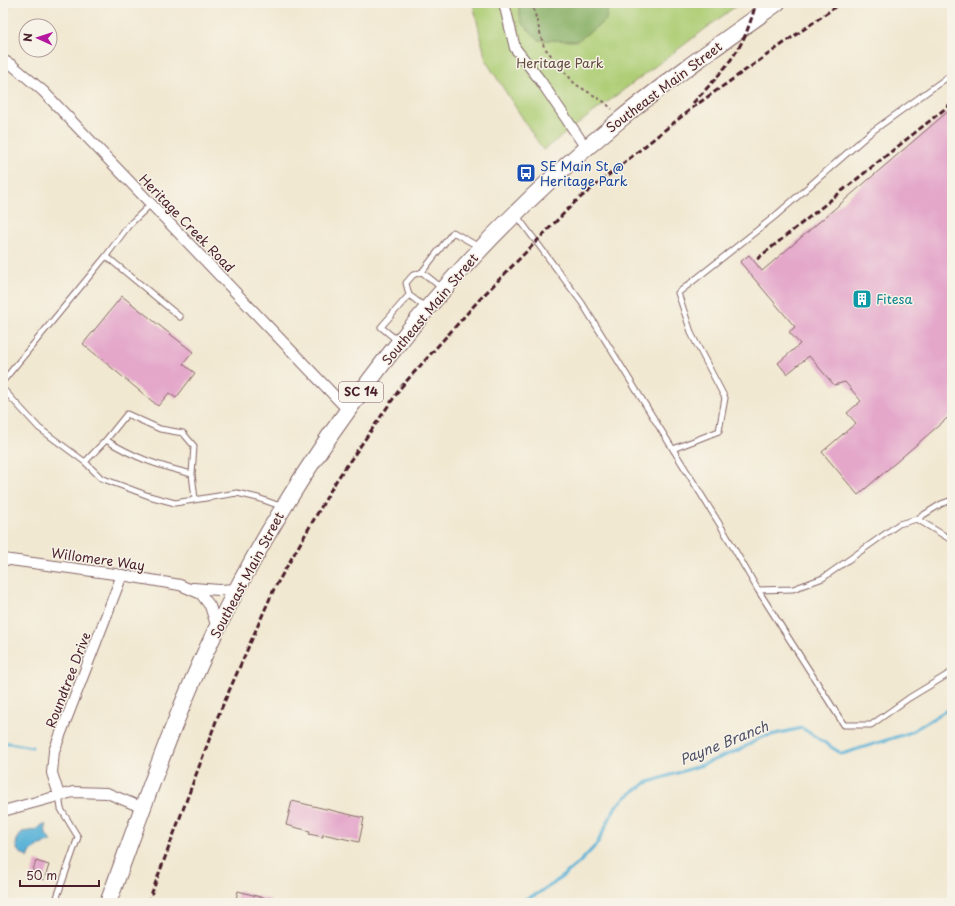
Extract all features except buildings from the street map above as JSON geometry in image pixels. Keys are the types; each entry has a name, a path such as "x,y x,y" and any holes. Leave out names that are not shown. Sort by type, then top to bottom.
{"main road":[{"name":"Southeast Main Street","path":"108,903 175,722 217,628 284,507 314,458 348,410 427,309 482,248 516,214 586,148 622,118 777,3"}],"street":[{"path":"504,3 515,48 540,80 586,148"},
{"name":"Heritage Creek Road","path":"3,60 12,65 43,91 348,410"},
{"name":"Willomere Way","path":"3,560 122,575 180,585 201,594 210,606 217,628"},
{"name":"Roundtree Drive","path":"59,795 52,773 54,751 122,575"},
{"name":"Willomere Way","path":"189,588 219,590 238,589"},
{"path":"3,811 73,792 107,793 143,808"}],"lane":[{"path":"673,449 719,431 725,398 692,335 678,293 774,216 870,132 952,74"},
{"path":"3,381 106,256 129,225 150,204"},
{"path":"516,214 582,303 673,449 758,590 844,725 871,725 909,698 952,672"},
{"path":"427,309 409,295 406,284 413,275 422,272 453,232 482,248"},
{"path":"106,256 180,317"},
{"path":"422,272 444,290"},
{"path":"399,343 381,327 409,295"},
{"path":"3,389 39,428 85,462 101,478 149,496 175,503 237,493 258,498 284,507"},
{"path":"85,462 106,440 127,414 160,429 183,433 194,446 192,474 195,499"},
{"path":"106,440 124,452 142,460 192,474"},
{"path":"758,590 793,589 823,578 899,524 917,519 941,504 952,500"},
{"path":"917,519 952,539"},
{"path":"55,903 78,837 61,809 59,795"}],"path":[{"path":"532,3 544,47 575,84 603,101 622,118"}],"green space":[{"name":"Heritage Park","path":"473,3 740,3 543,150 486,61"},
{"path":"518,3 609,3 606,20 577,41 539,40 521,22"}],"water":[{"path":"42,825 47,825 46,834 52,841 40,845 31,851 28,858 18,851 16,845 17,840 22,832 36,830"}],"waterway":[{"path":"3,6 12,3"},
{"name":"Payne Branch","path":"516,903 537,894 553,884 580,862 597,844 616,806 646,783 702,765 741,749 762,737 802,728 842,754 909,733 947,710 952,711"},
{"path":"3,742 32,747"}],"railway":[{"path":"693,103 720,74 738,49 747,30 756,3"},
{"path":"148,903 218,716 274,589 336,481 402,386 480,299 575,202 696,105 841,3"},
{"path":"757,259 952,103"}],"place":[{"name":"SE Main St @ Heritage Park","path":"526,173"},
{"name":"Fitesa","path":"862,299"}]}
